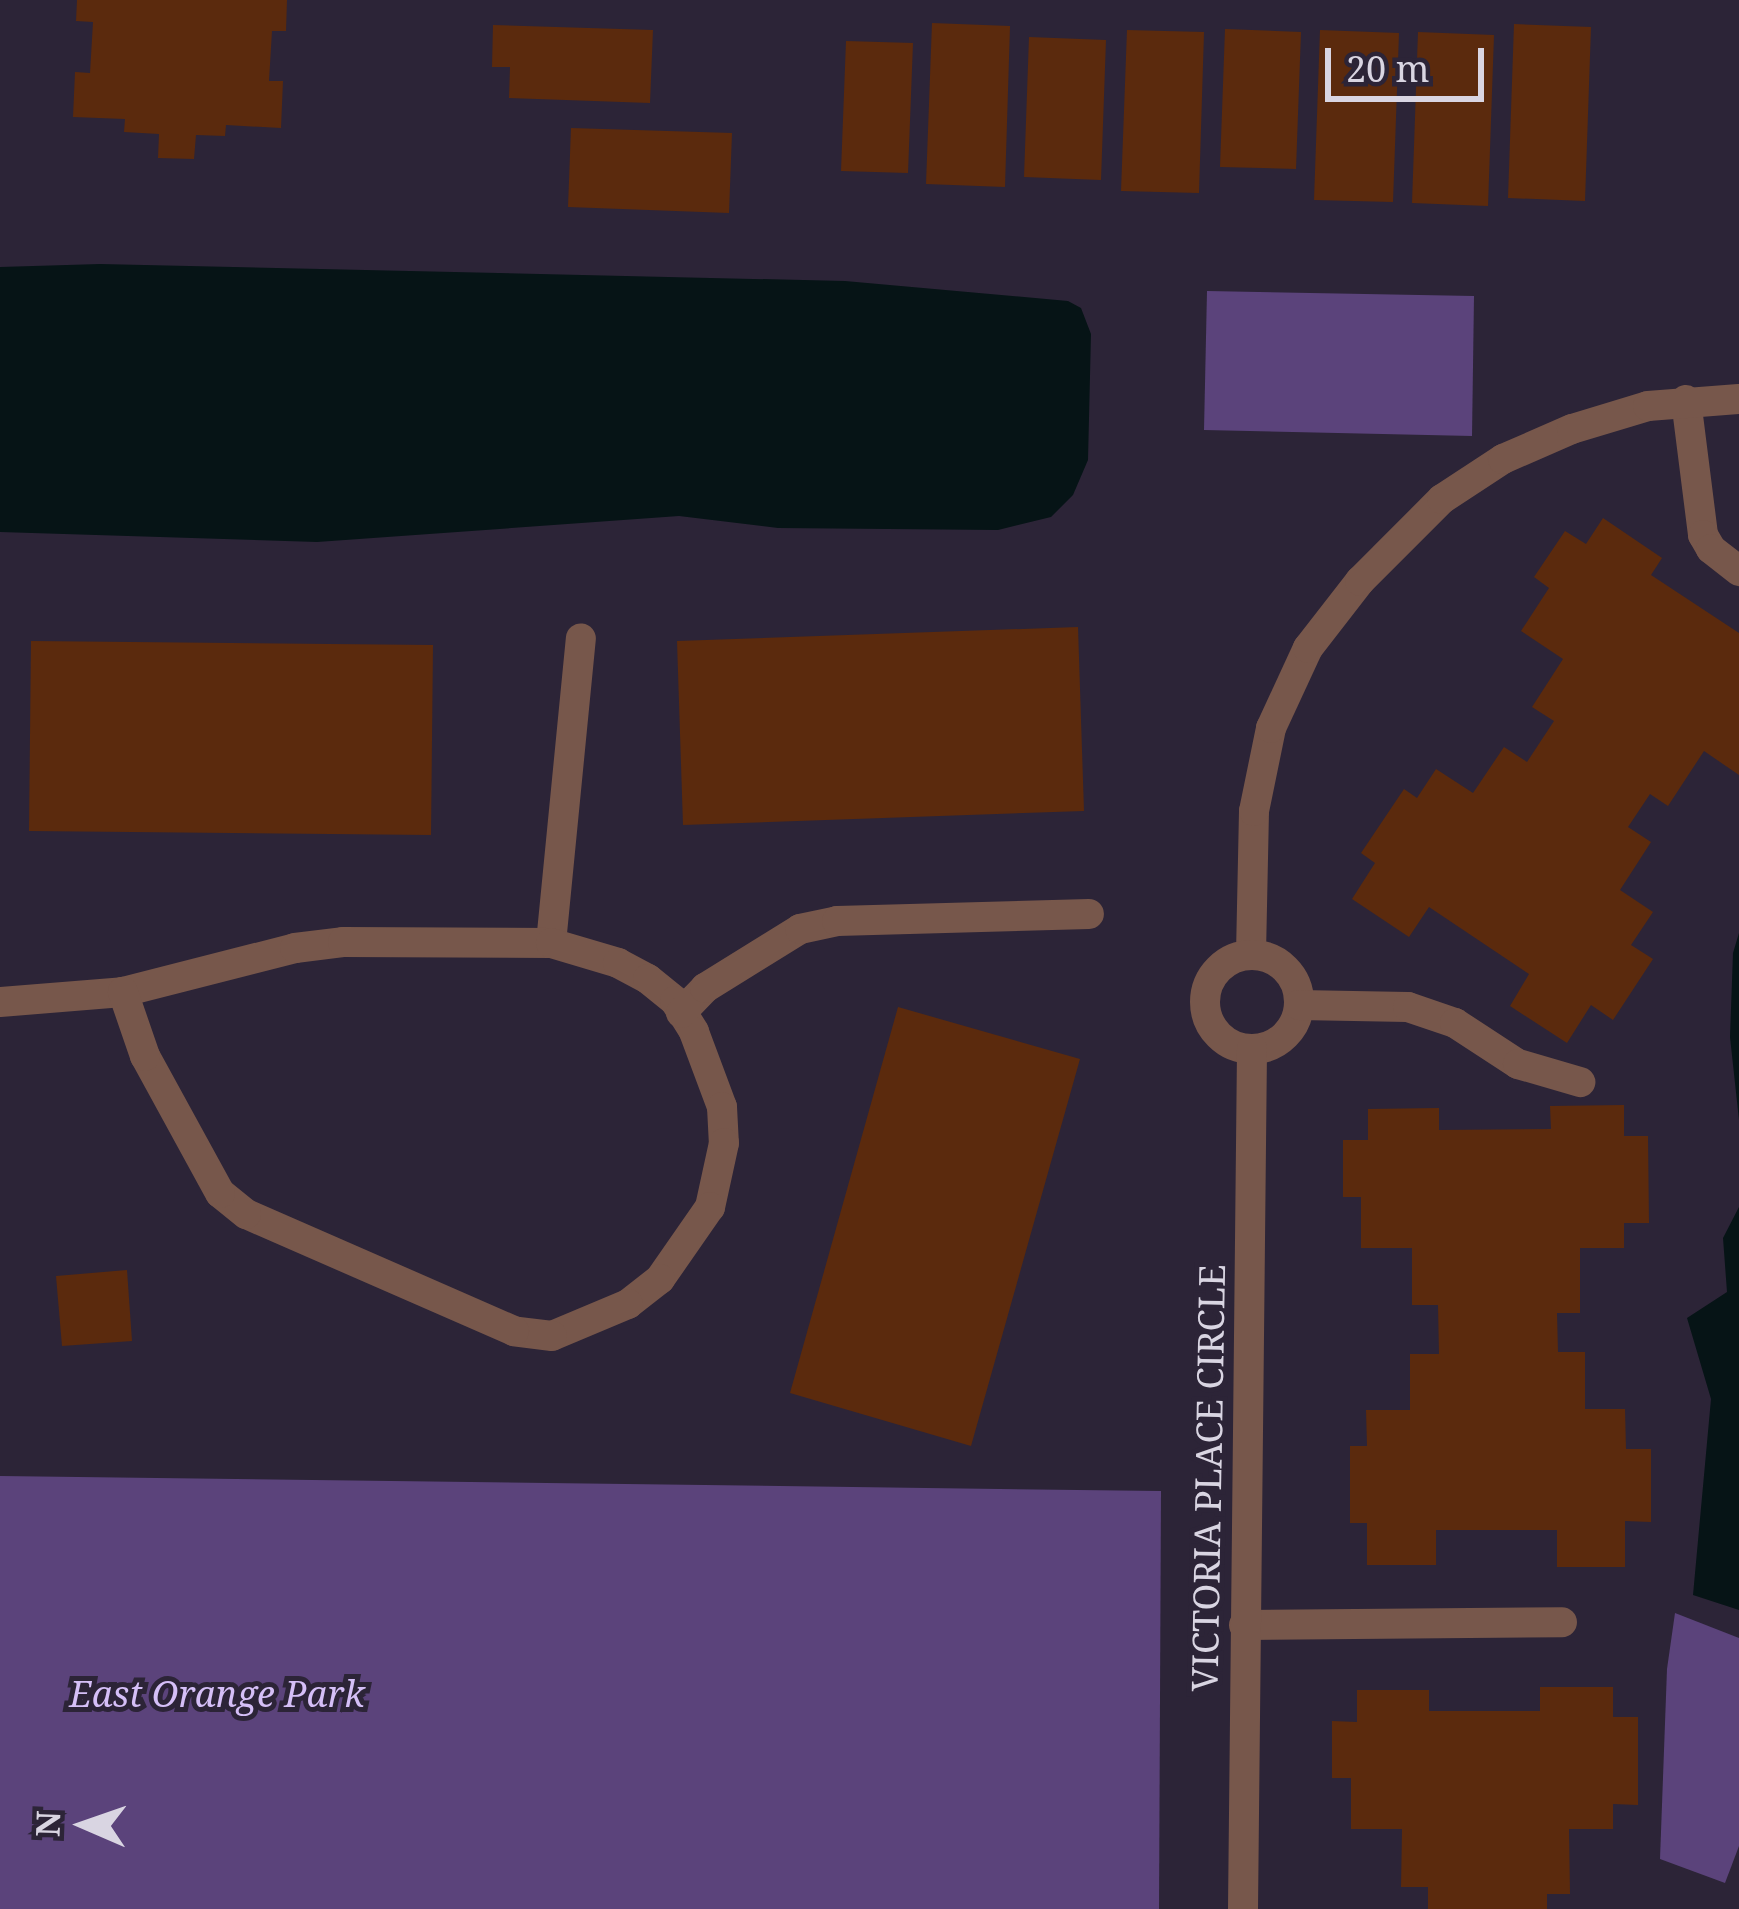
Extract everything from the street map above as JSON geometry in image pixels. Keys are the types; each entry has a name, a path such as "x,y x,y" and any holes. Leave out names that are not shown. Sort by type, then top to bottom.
{"lane":[{"path":"1250,954 1260,769 1286,687 1332,613 1413,525 1486,469 1572,429 1686,400 1739,399"},
{"path":"1686,400 1703,535 1711,549 1739,571"},
{"path":"551,943 581,638"},
{"path":"681,1012 705,988 800,929 837,921 1089,914"},
{"path":"0,1002 123,992 259,956 343,941 551,943 618,963 648,980 681,1012 710,1065 722,1107 724,1143 710,1208 660,1279 628,1304 596,1321 535,1338 246,1214 220,1193 154,1074 123,992"},
{"path":"1250,954 1280,963 1291,975 1299,1005 1289,1031 1278,1041 1252,1049 1222,1038 1205,1011 1210,979 1234,957 1250,954"},
{"path":"1299,1005 1408,1007 1454,1023 1517,1064 1580,1082"},
{"name":"VICTORIA PLACE CIRCLE","path":"1243,1909 1252,1049"},
{"path":"1244,1625 1562,1622"}],"green space":[{"path":"1207,291 1474,296 1472,436 1204,430"},
{"name":"East Orange Park","path":"0,1476 1161,1491 1159,1909 0,1909"},
{"path":"1675,1613 1739,1638 1739,1846 1725,1883 1660,1859 1667,1669"}],"shaded area":[{"path":"100,264 845,281 1068,301 1081,308 1091,334 1088,460 1073,495 1051,517 998,530 778,528 679,516 317,542 0,532 0,267"},
{"path":"1739,933 1739,1120 1730,1037 1733,953"},
{"path":"1739,1207 1739,1610 1693,1595 1711,1399 1687,1318 1727,1292 1723,1238"}],"building":[{"path":"77,0 287,0 286,31 272,31 269,81 283,81 281,128 226,125 225,136 196,135 194,159 158,158 159,134 124,132 125,119 73,117 75,72 90,73 93,22 76,21"},
{"path":"932,23 1010,26 1005,187 926,184"},
{"path":"1514,24 1591,27 1585,201 1508,198"},
{"path":"493,25 653,30 650,103 509,98 510,67 492,67"},
{"path":"1225,29 1301,32 1296,169 1220,167"},
{"path":"1127,30 1204,32 1199,193 1121,191"},
{"path":"1320,30 1399,33 1393,202 1314,200"},
{"path":"1418,32 1494,35 1488,206 1412,203"},
{"path":"1029,37 1106,40 1101,180 1024,177"},
{"path":"846,41 913,43 908,173 841,171"},
{"path":"571,128 732,133 729,213 568,207"},
{"path":"1603,518 1662,558 1651,575 1739,633 1739,775 1704,751 1668,806 1650,794 1628,827 1651,842 1620,890 1653,912 1631,945 1653,959 1613,1020 1591,1005 1567,1043 1510,1006 1529,974 1429,907 1409,937 1352,899 1375,863 1361,853 1404,789 1417,798 1436,769 1473,793 1504,747 1527,762 1554,721 1532,707 1563,659 1521,631 1549,588 1534,577 1565,531 1586,544"},
{"path":"1078,627 1084,811 683,825 677,641"},
{"path":"31,641 433,645 431,835 29,831"},
{"path":"898,1007 1080,1059 971,1446 790,1393"},
{"path":"1624,1105 1624,1136 1648,1136 1649,1223 1624,1223 1624,1248 1580,1248 1580,1313 1557,1313 1558,1352 1585,1352 1585,1409 1625,1409 1626,1449 1651,1449 1651,1522 1625,1521 1625,1567 1557,1567 1557,1530 1436,1530 1436,1565 1367,1565 1367,1523 1350,1523 1350,1446 1367,1446 1366,1410 1410,1410 1410,1354 1439,1354 1438,1305 1412,1305 1412,1248 1361,1248 1361,1197 1343,1197 1343,1140 1368,1140 1368,1109 1439,1108 1439,1130 1551,1129 1550,1106"},
{"path":"127,1270 132,1341 62,1346 56,1276"},
{"path":"1540,1687 1613,1687 1613,1717 1638,1717 1638,1805 1613,1804 1613,1829 1569,1829 1570,1894 1547,1894 1547,1909 1428,1909 1428,1887 1401,1887 1402,1829 1351,1829 1351,1778 1332,1778 1332,1721 1357,1722 1357,1690 1429,1690 1429,1711 1540,1711"}]}
